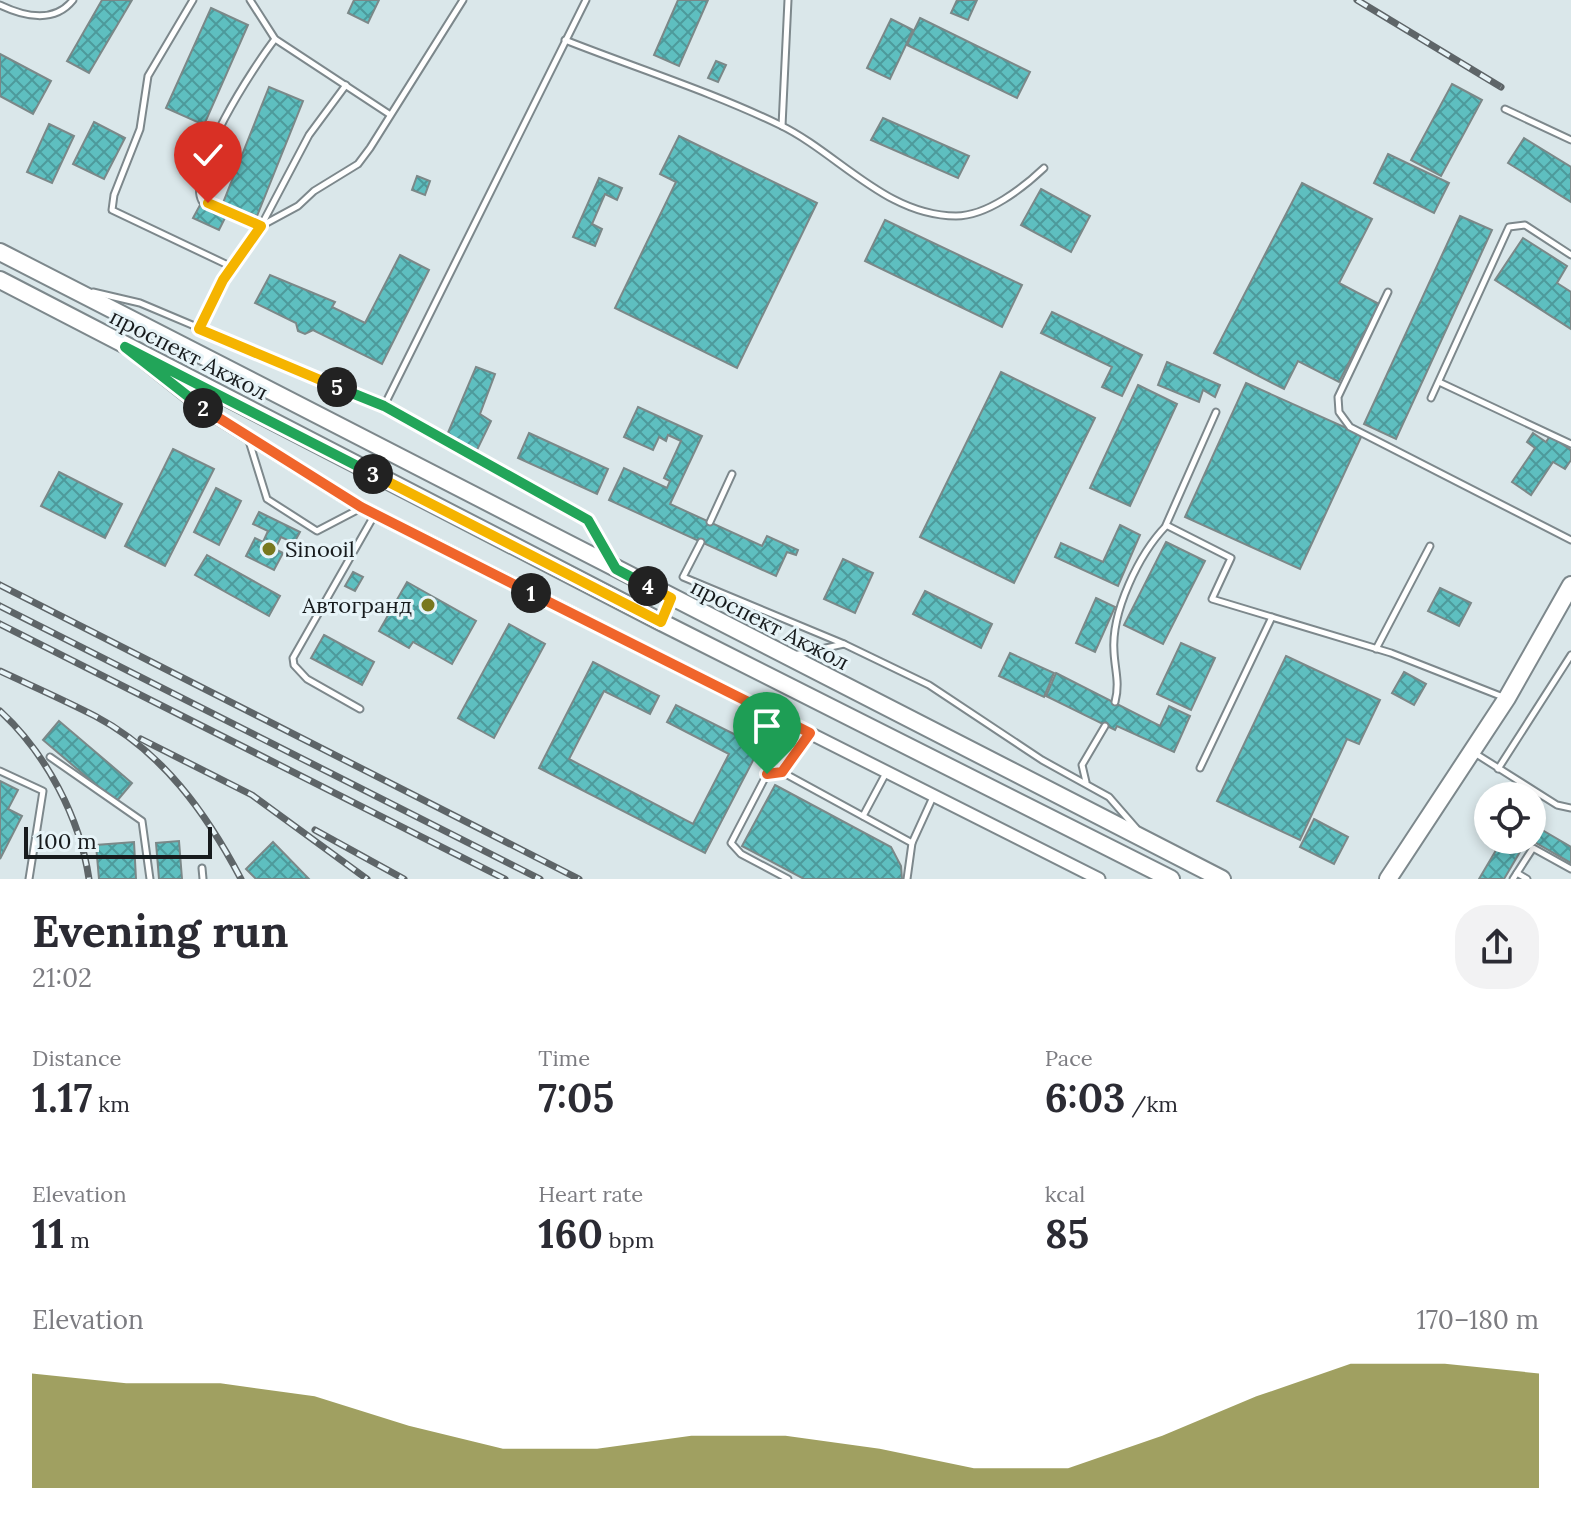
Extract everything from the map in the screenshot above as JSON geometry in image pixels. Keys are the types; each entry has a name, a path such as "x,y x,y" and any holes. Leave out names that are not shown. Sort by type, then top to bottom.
{"main road":[{"name":"проспект Акжол","path":"0,252 1222,879"},
{"name":"проспект Акжол","path":"0,280 661,622 1171,879"},
{"path":"1388,879 1507,698 1571,585"},
{"path":"661,622 671,598"}],"street":[{"path":"125,347 200,407 361,507 1099,879"}],"lane":[{"path":"0,5 19,14 46,17 73,0"},
{"path":"193,0 148,76 140,129 114,195 112,210 232,267"},
{"path":"250,0 275,39 389,114"},
{"path":"261,226 298,206 314,191 358,164 463,0"},
{"path":"384,406 586,0"},
{"path":"782,126 788,0"},
{"path":"261,226 202,201 200,186 226,114 275,39"},
{"path":"565,40 782,126 866,184 927,212 958,216 1001,201 1015,195 1044,168"},
{"path":"199,329 232,267 261,226 309,135 346,85"},
{"path":"1505,109 1571,140"},
{"path":"1431,398 1509,227 1525,225 1571,255"},
{"path":"65,286 140,303 384,406 588,520 616,569"},
{"path":"1388,292 1338,397 1339,412 1344,420 1350,427 1571,540"},
{"path":"1439,382 1571,444"},
{"path":"1115,702 1119,683 1114,653 1115,623 1150,542 1166,525 1216,412"},
{"path":"247,436 267,499 317,531 361,507"},
{"path":"710,522 732,474"},
{"path":"360,709 307,679 294,665 293,658 375,514"},
{"path":"1166,525 1231,558 1212,599 1376,649 1507,698"},
{"path":"701,542 683,577 844,644 929,685 1042,760 1109,797 1147,840"},
{"path":"1376,649 1430,546"},
{"path":"1200,768 1272,617"},
{"path":"786,656 844,644"},
{"path":"1498,769 1571,655"},
{"path":"1086,783 1082,765 1105,726"},
{"path":"782,772 810,733"},
{"path":"1472,752 1557,805 1571,808"},
{"path":"50,757 142,821 150,879"},
{"path":"0,771 43,791 29,879"},
{"path":"788,879 741,854 731,843 737,825 767,774 782,772 912,843"},
{"path":"863,816 886,772"},
{"path":"907,879 912,843 934,796"},
{"path":"1527,879 1515,876 1533,848 1571,869"},
{"path":"202,868 203,879"}],"building":[{"path":"102,0 132,0 89,73 67,61"},
{"path":"354,0 379,0 368,23 348,13"},
{"path":"678,0 708,0 679,66 654,55"},
{"path":"957,0 977,0 968,20 951,13"},
{"path":"211,8 248,25 204,125 166,108"},
{"path":"920,18 1030,72 1017,98 907,45"},
{"path":"891,19 913,30 890,79 867,68"},
{"path":"0,54 51,81 33,114 0,96"},
{"path":"716,61 726,65 718,82 708,78"},
{"path":"1452,84 1482,100 1441,176 1411,160"},
{"path":"269,87 303,101 257,216 223,203"},
{"path":"883,118 969,156 958,178 871,140"},
{"path":"94,122 125,138 104,179 73,164"},
{"path":"49,124 74,136 52,183 27,172"},
{"path":"679,136 817,203 737,368 615,308 676,182 660,174"},
{"path":"1524,138 1571,167 1571,202 1508,163"},
{"path":"1388,154 1449,183 1434,213 1374,183"},
{"path":"417,176 430,181 425,195 412,190"},
{"path":"599,178 622,188 617,200 605,194 592,224 602,229 595,246 573,237"},
{"path":"1302,183 1372,219 1339,283 1379,304 1339,382 1298,361 1284,389 1214,353"},
{"path":"1041,189 1090,216 1071,252 1021,225"},
{"path":"200,205 225,218 219,230 193,218"},
{"path":"1460,216 1492,230 1396,439 1364,424"},
{"path":"885,220 1022,285 1002,327 865,261"},
{"path":"1523,238 1567,266 1557,283 1571,292 1571,329 1495,280"},
{"path":"400,255 429,270 382,364 313,330 305,334 298,331 296,323 255,303 270,275 335,302 332,307 365,323"},
{"path":"1052,312 1142,355 1122,396 1102,387 1112,367 1041,333"},
{"path":"1167,362 1220,385 1215,397 1203,390 1199,402 1158,385"},
{"path":"476,367 495,374 480,414 491,421 477,450 447,435"},
{"path":"1001,372 1095,418 1014,583 920,537"},
{"path":"1246,383 1362,435 1300,569 1185,517"},
{"path":"1138,385 1177,404 1130,506 1090,488"},
{"path":"638,407 702,436 670,504 762,546 767,536 798,550 796,555 787,552 776,576 609,500 624,468 667,488 670,481 664,478 681,441 668,435 666,441 659,437 653,450 624,437"},
{"path":"529,433 608,469 597,494 518,458"},
{"path":"1533,433 1546,442 1550,436 1571,450 1571,460 1565,469 1553,462 1531,495 1512,482 1535,448 1527,442"},
{"path":"173,449 214,469 165,566 125,546"},
{"path":"59,472 122,504 105,538 41,506"},
{"path":"216,488 241,501 219,545 194,532"},
{"path":"259,512 300,532 294,543 281,537 275,549 283,553 274,570 246,556 255,538 263,542 268,531 253,524"},
{"path":"1120,525 1140,535 1118,586 1055,557 1061,543 1103,562"},
{"path":"1166,542 1205,561 1163,644 1124,625"},
{"path":"207,555 280,596 269,616 195,575"},
{"path":"843,559 873,573 855,613 824,599"},
{"path":"353,572 363,577 355,591 345,586"},
{"path":"407,582 476,621 452,664 413,642 409,648 379,631"},
{"path":"1440,588 1471,603 1459,626 1428,611"},
{"path":"925,591 992,624 981,648 913,614"},
{"path":"1096,598 1115,607 1095,652 1076,643"},
{"path":"509,624 545,644 494,738 458,718"},
{"path":"324,635 374,662 362,685 311,658"},
{"path":"1181,643 1215,658 1191,710 1157,694"},
{"path":"1010,653 1054,673 1044,697 999,676"},
{"path":"1286,656 1380,700 1359,744 1347,739 1300,840 1217,801"},
{"path":"593,662 659,696 650,714 604,691 569,759 693,824 729,754 667,722 676,705 760,747 705,853 539,768"},
{"path":"1404,672 1426,684 1414,705 1392,693"},
{"path":"1056,673 1160,726 1169,706 1190,716 1174,752 1117,726 1115,730 1046,696"},
{"path":"59,721 132,783 116,802 43,740"},
{"path":"789,731 793,746 768,753 764,737"},
{"path":"0,781 18,790 8,809 22,816 0,859"},
{"path":"775,785 891,847 901,866 902,879 804,879 742,846"},
{"path":"1314,819 1348,837 1334,864 1300,847"},
{"path":"1546,832 1571,847 1571,863 1546,849"},
{"path":"179,841 182,879 159,879 156,843"},
{"path":"134,842 136,879 99,879 96,845"},
{"path":"273,842 309,879 256,879 246,869"},
{"path":"1494,854 1519,854 1504,879 1479,879"}],"railway":[{"path":"1357,0 1501,87"},
{"path":"0,585 579,879"},
{"path":"0,606 540,879"},
{"path":"0,624 505,879"},
{"path":"0,671 95,716 141,747 198,808 241,879"},
{"path":"0,711 32,746 58,788 78,833 89,879"},
{"path":"141,739 252,795 367,879"},
{"path":"315,830 404,879"}],"place":[{"name":"Sinooil","path":"269,549"},
{"name":"Автогранд","path":"428,605"}],"route":[{"path":"208,203 261,226 223,280 199,329 384,406 588,520 616,569 671,598 661,622 125,347 200,407 361,507 810,733 782,772 767,774"}]}
